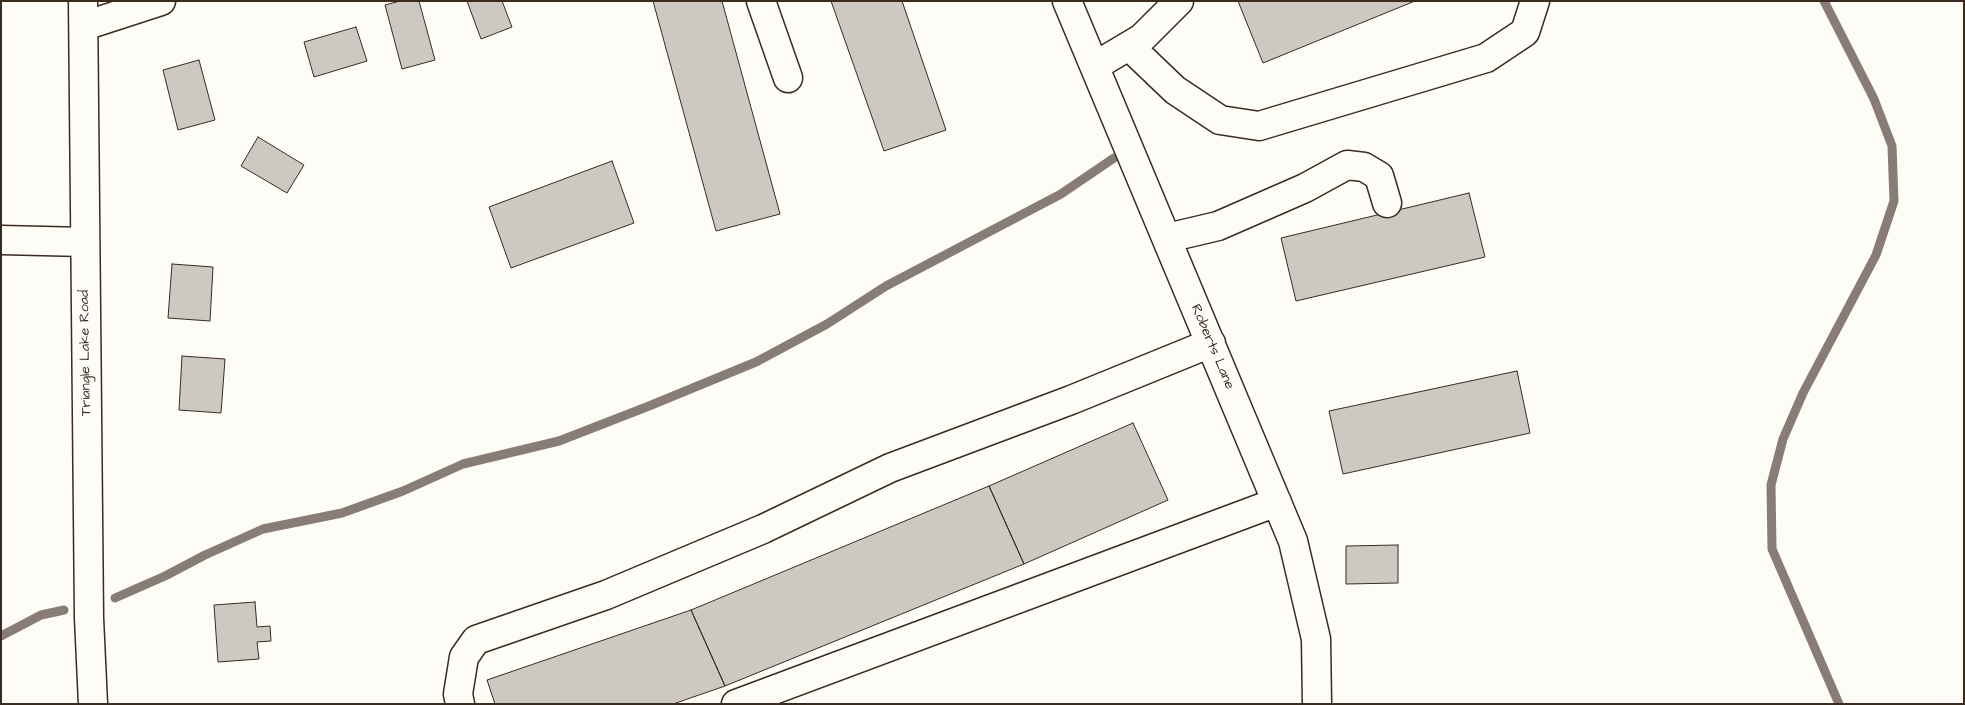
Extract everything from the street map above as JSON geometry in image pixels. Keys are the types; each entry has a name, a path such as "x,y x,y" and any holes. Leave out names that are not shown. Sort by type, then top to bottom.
{"street":[{"path":"84,14 161,1"},
{"path":"762,1 788,78"},
{"name":"Roberts Lane","path":"1068,1 1293,541 1316,639 1317,704"},
{"path":"1095,66 1142,38 1179,1"},
{"path":"1129,46 1175,90 1220,120 1259,126 1486,58 1525,32 1535,1"},
{"name":"Triangle Lake Road","path":"84,14 89,618 93,704"},
{"path":"1167,238 1218,226 1305,188 1347,165 1364,167 1379,176 1387,203"},
{"path":"1,240 85,242"},
{"path":"460,704 458,694 464,657 476,640 606,595 763,529 890,468 1072,400 1210,343"},
{"path":"736,704 1277,502"}],"building":[{"path":"400,1 419,1 435,60 402,69 385,5"},
{"path":"467,1 502,1 512,27 481,39"},
{"path":"653,1 722,1 780,214 716,231"},
{"path":"831,1 902,1 946,130 884,151"},
{"path":"1238,1 1415,1 1263,63"},
{"path":"356,27 367,61 314,77 304,42"},
{"path":"199,60 215,120 178,130 163,70"},
{"path":"258,137 304,165 287,193 241,166"},
{"path":"612,161 634,223 511,268 489,207"},
{"path":"1469,193 1485,257 1296,301 1281,238"},
{"path":"172,264 213,267 210,321 168,318"},
{"path":"182,356 225,359 221,413 179,410"},
{"path":"1517,371 1530,433 1343,474 1329,411"},
{"path":"1133,423 1168,500 1024,564 989,486"},
{"path":"989,486 1024,564 725,686 691,610"},
{"path":"1398,545 1398,583 1346,584 1346,546"},
{"path":"255,602 257,627 270,626 271,641 257,642 259,659 218,662 214,605"},
{"path":"691,610 725,686 673,704 495,704 487,680"}],"waterway":[{"path":"1824,1 1874,99 1892,146 1894,201 1876,255 1803,393 1783,439 1771,485 1772,549 1839,704"},
{"path":"115,598 263,529 342,513 403,491 463,464 559,441 756,362 827,324 886,286 1061,194 1114,158"},
{"path":"1,636 41,615 64,610"}]}
